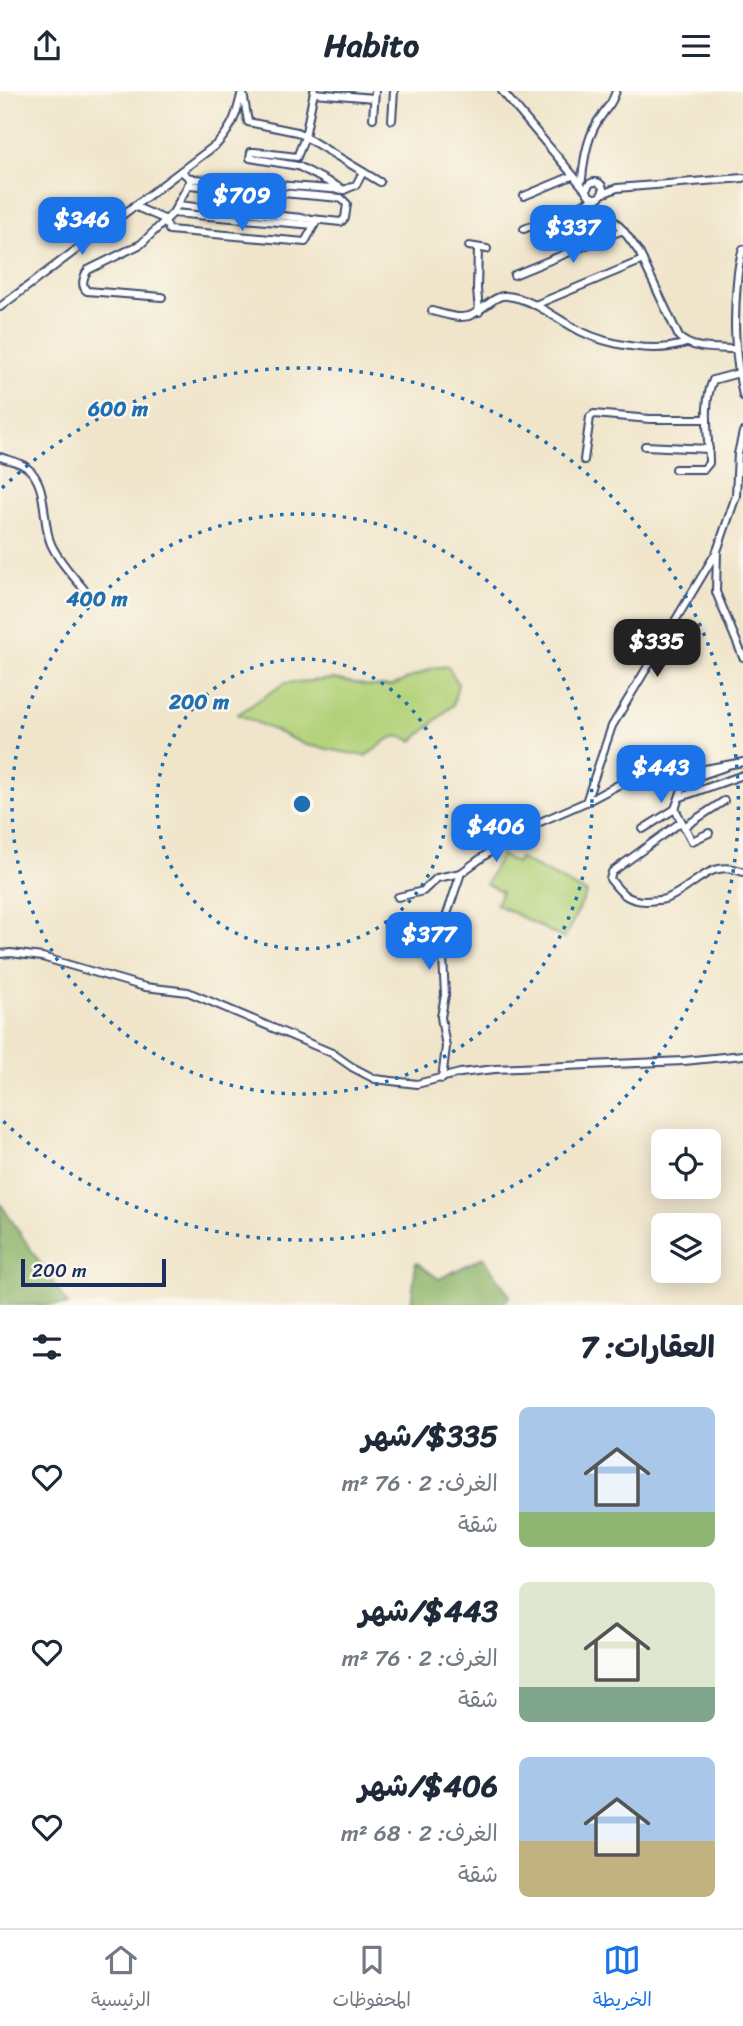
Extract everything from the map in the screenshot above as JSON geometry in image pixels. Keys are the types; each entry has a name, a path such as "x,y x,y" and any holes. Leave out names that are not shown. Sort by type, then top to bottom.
{"street":[{"path":"243,91 248,122 289,129 380,182"},
{"path":"0,307 217,144 236,120 243,91"},
{"path":"392,120 394,91"},
{"path":"502,91 590,197 623,230 643,260 672,325 686,343"},
{"path":"582,179 584,152 602,114 611,106 616,91"},
{"path":"344,190 298,166 250,157 251,152 294,158 305,137 314,92 375,95 373,118"},
{"path":"173,213 316,223 341,222 345,218 345,201 341,198 190,182 181,171"},
{"path":"190,182 344,190 356,185 363,172"},
{"path":"524,196 570,174 617,188 743,178"},
{"path":"162,297 87,291 83,285 85,274 141,243 173,213 190,182"},
{"path":"590,197 587,188 596,183"},
{"path":"596,183 603,188 601,205 606,213"},
{"path":"524,229 590,197 617,188"},
{"path":"177,205 316,223"},
{"path":"135,206 164,219 170,230 305,242 316,223"},
{"path":"514,275 623,230"},
{"path":"469,246 486,249"},
{"path":"478,249 479,312"},
{"path":"743,250 735,298 734,349 743,396"},
{"path":"535,305 643,260"},
{"path":"432,311 452,317 467,316 479,312 505,295 535,305 582,332 632,347 659,349 686,343 734,349"},
{"path":"675,469 704,469 709,463 707,419 710,387 713,380 739,373"},
{"path":"584,460 590,417 594,414 650,419 707,419"},
{"path":"586,802 612,726 717,551 737,496 738,454 743,432"},
{"path":"645,446 709,449"},
{"path":"0,457 25,466 35,476 50,541 55,552 87,593"},
{"path":"717,551 716,592 743,657"},
{"path":"398,897 423,891 437,878 461,873 517,832 586,802 611,787 743,762"},
{"path":"643,829 675,809 689,778 720,771 730,764"},
{"path":"681,797 743,775"},
{"path":"723,801 682,824 612,871 610,879 622,895 637,901 663,899 707,873 724,867 743,872"},
{"path":"675,809 692,841 709,833"},
{"path":"442,1079 446,1047 442,1017 445,920 461,873"},
{"path":"0,954 42,957 145,988 188,992 332,1053 375,1079 417,1084 460,1073 495,1069 684,1061 743,1055"}],"green space":[{"path":"448,666 458,684 453,705 413,741 392,737 365,756 306,745 238,714 285,683 334,679 369,686 392,686 432,668"},
{"path":"501,855 517,863 519,858 587,893 564,939 496,904 502,892 486,884"},
{"path":"0,1203 68,1305 0,1305"},
{"path":"483,1257 510,1296 501,1305 411,1305 416,1262 439,1279"}]}
